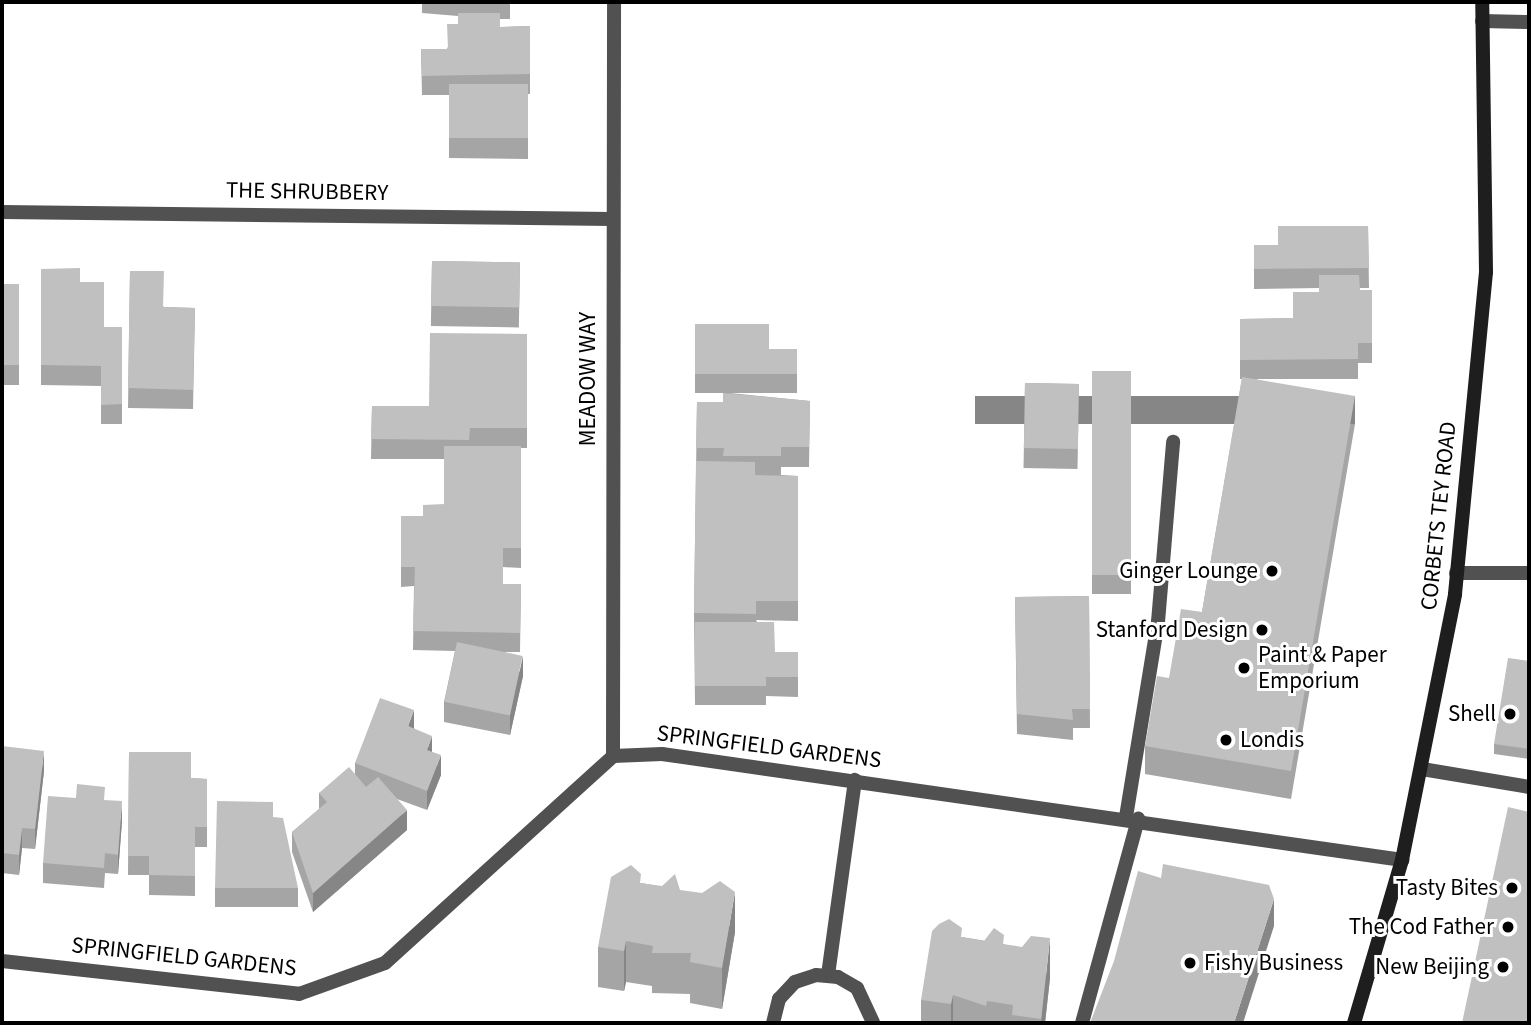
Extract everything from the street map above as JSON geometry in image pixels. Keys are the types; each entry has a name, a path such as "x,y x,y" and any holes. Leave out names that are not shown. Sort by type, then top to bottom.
{"main road":[{"name":"CORBETS TEY ROAD","path":"1353,1023 1402,860 1422,769 1456,573 1486,272 1482,2"}],"street":[{"name":"MEADOW WAY","path":"612,756 611,219 614,2"},
{"path":"1482,20 1529,22"},
{"name":"THE SHRUBBERY","path":"2,212 611,219"},
{"path":"1082,1023 1132,818 1158,622 1173,442"},
{"path":"1456,573 1529,573"},
{"name":"SPRINGFIELD GARDENS","path":"2,961 299,994 385,963 612,756 662,754 1132,818 1402,860"},
{"path":"1422,769 1529,787"},
{"path":"828,975 855,780"},
{"path":"773,1023 779,999 795,982 828,975 858,988 873,1023"}],"building":[{"path":"458,13 500,13 500,27 530,26 530,74 422,76 421,49 448,49 447,24 458,24"},
{"path":"449,84 528,84 528,138 449,138"},
{"path":"1278,226 1368,226 1369,268 1254,269 1254,245 1278,245"},
{"path":"432,261 520,263 519,308 431,306"},
{"path":"80,268 80,282 104,282 104,327 122,327 122,404 101,405 101,366 41,365 41,269"},
{"path":"130,271 164,271 163,307 195,308 193,390 128,388"},
{"path":"1319,275 1359,275 1360,290 1372,290 1372,343 1358,343 1358,359 1240,360 1240,319 1293,318 1293,292 1319,292"},
{"path":"2,284 19,284 19,365 2,365"},
{"path":"695,324 769,324 769,349 797,349 797,374 695,374"},
{"path":"430,333 527,334 527,428 470,428 469,440 371,439 372,406 429,406"},
{"path":"1092,371 1131,371 1131,575 1092,575"},
{"path":"1242,377 1355,396 1291,771 1145,746 1157,676 1169,678 1181,609 1202,612"},
{"path":"1025,383 1079,384 1078,449 1024,448"},
{"path":"723,393 810,401 809,447 781,447 781,456 723,456 724,448 696,448 697,402 723,402"},
{"path":"444,446 521,446 521,548 503,548 503,584 521,584 520,633 413,631 415,567 401,567 401,516 423,516 423,505 444,504"},
{"path":"696,461 755,462 755,475 798,476 798,601 756,601 756,614 694,613"},
{"path":"1089,596 1090,709 1072,709 1073,720 1017,714 1015,597"},
{"path":"695,622 774,622 775,652 798,652 798,677 766,677 766,686 695,686"},
{"path":"457,642 523,656 510,716 444,702"},
{"path":"1508,658 1529,661 1529,749 1494,744"},
{"path":"380,698 414,710 408,726 432,736 427,750 441,755 427,791 355,763"},
{"path":"2,746 44,751 35,829 22,828 19,855 2,853"},
{"path":"129,752 191,752 191,778 207,779 207,827 195,827 195,876 149,875 149,856 128,856"},
{"path":"349,767 366,787 378,777 407,810 313,893 292,832 327,802 319,793"},
{"path":"77,784 105,787 104,800 122,801 118,855 105,853 104,868 43,863 48,796 76,798"},
{"path":"217,801 273,802 273,817 283,818 298,888 215,888"},
{"path":"1508,807 1529,812 1529,1023 1462,1023"},
{"path":"1163,864 1269,885 1274,899 1234,1023 1090,1023 1114,961 1138,871 1161,878"},
{"path":"631,865 641,874 640,883 662,886 675,874 680,890 702,893 720,881 735,892 722,968 690,962 691,953 652,953 653,946 626,941 624,951 598,947 611,877"},
{"path":"949,919 962,928 961,937 984,941 994,928 1004,935 1003,944 1022,947 1031,936 1050,938 1041,1019 1012,1015 1013,1005 987,1001 986,1006 953,995 951,1004 921,1000 932,931"}],"place":[{"name":"Ginger Lounge","path":"1272,571"},
{"name":"Stanford Design","path":"1262,630"},
{"name":"Paint & Paper Emporium","path":"1244,668"},
{"name":"Shell","path":"1510,714"},
{"name":"Londis","path":"1226,740"},
{"name":"Tasty Bites","path":"1512,888"},
{"name":"The Cod Father","path":"1508,927"},
{"name":"Fishy Business","path":"1190,963"},
{"name":"New Beijing","path":"1503,967"}]}
